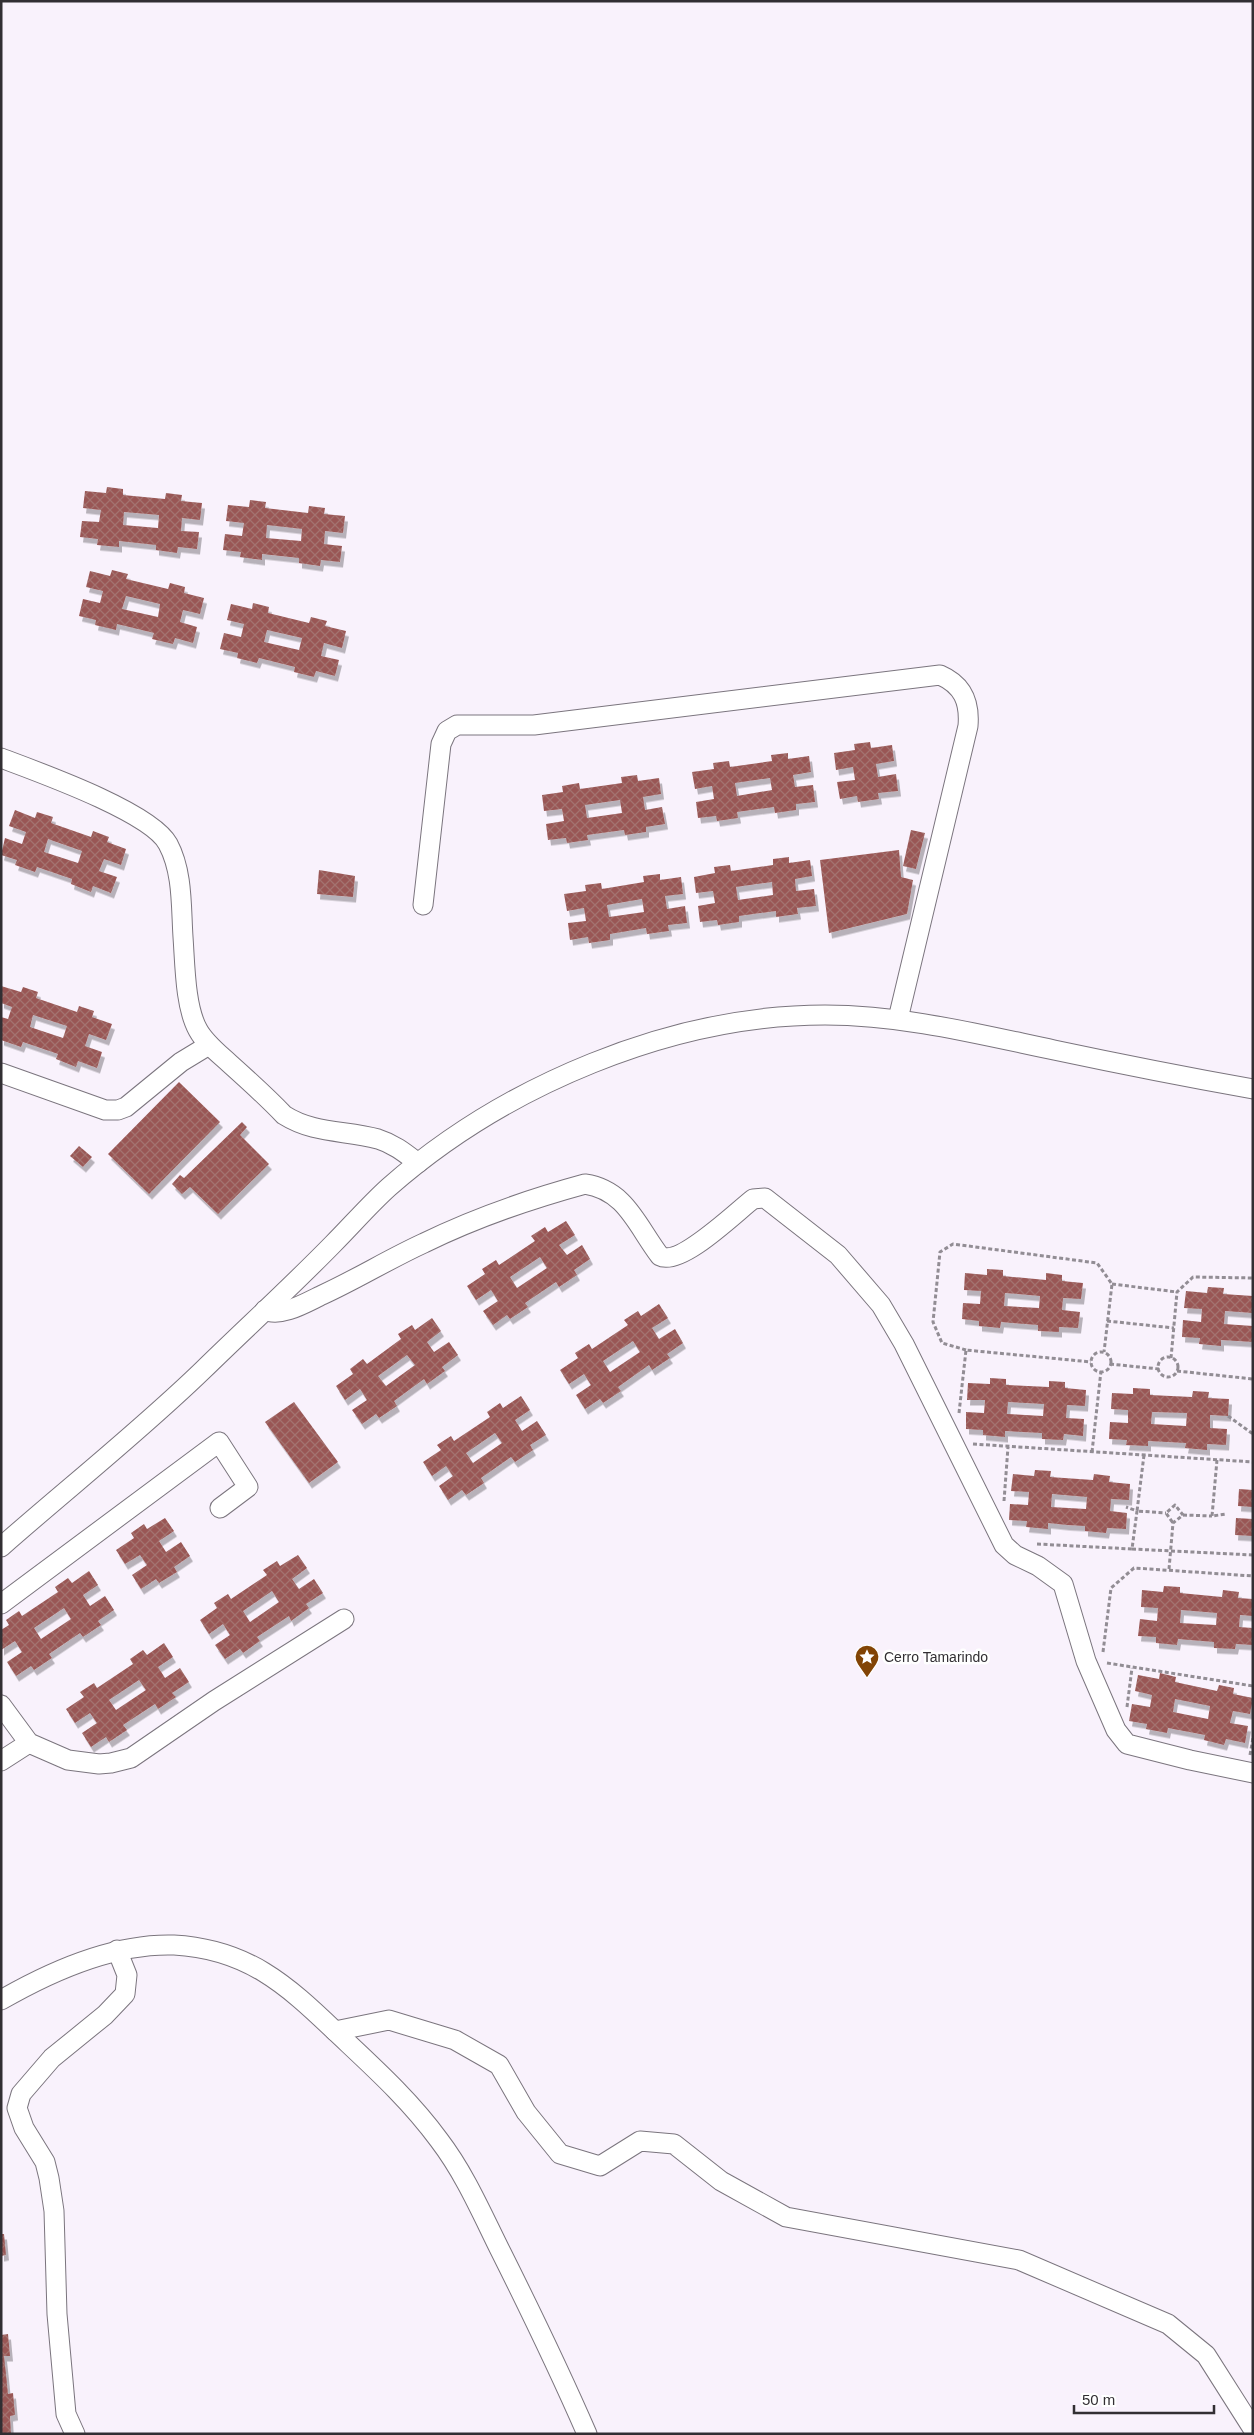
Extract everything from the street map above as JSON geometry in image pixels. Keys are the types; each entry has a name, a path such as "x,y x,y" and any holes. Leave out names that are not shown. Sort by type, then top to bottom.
{"street":[{"path":"423,905 441,744 448,731 457,724 534,725 940,674 948,678 963,692 969,709 968,726 898,1019"},
{"path":"1,758 111,804 153,827 164,838 172,852 179,879 185,960 192,1013 198,1032 210,1045 284,1115 296,1123 311,1129 379,1140 400,1149 418,1163"},
{"path":"1,1547 189,1383 388,1188 418,1163 484,1119 574,1070 668,1038 750,1019 826,1015 898,1019 1253,1089"},
{"path":"1,1073 105,1110 118,1110 126,1107 182,1062 210,1045"},
{"path":"265,1310 278,1312 305,1303 354,1280 424,1242 467,1224 585,1184 600,1186 616,1196 657,1252 668,1259 684,1253 753,1199 765,1198 838,1255 881,1304 904,1344 1004,1544 1015,1555 1038,1566 1064,1584 1086,1661 1116,1730 1127,1744 1190,1760 1251,1767"},
{"path":"1,1604 219,1442 248,1487 220,1508"},
{"path":"1,1705 29,1743 68,1760 92,1764 111,1764 131,1758 214,1701 344,1620"},
{"path":"1,1761 29,1743"},
{"path":"1,2000 73,1965 117,1950 174,1945 232,1956 260,1968 274,1978 335,2031 422,2117 454,2161 526,2304 587,2434"},
{"path":"75,2434 66,2414 57,2314 54,2211 49,2178 45,2162 24,2128 17,2108 21,2094 52,2058 105,2015 125,1994 127,1975 117,1950"},
{"path":"335,2031 389,2020 455,2040 499,2065 526,2112 560,2154 600,2166 640,2141 674,2144 721,2181 786,2217 1019,2260 1159,2320 1168,2324 1206,2354 1253,2429"}],"path":[{"path":"1091,1362 966,1350 942,1344 933,1322 940,1252 953,1244 1097,1263 1112,1284 1104,1352 1110,1359 1110,1364 1105,1371 1101,1372"},
{"path":"1171,1358 1177,1292 1193,1277 1253,1278"},
{"path":"1112,1284 1177,1292"},
{"path":"1107,1321 1174,1328"},
{"path":"959,1414 966,1350"},
{"path":"1101,1372 1093,1368 1091,1362 1094,1354 1104,1352"},
{"path":"1159,1369 1162,1360 1171,1358"},
{"path":"1171,1358 1178,1365 1178,1371"},
{"path":"1110,1364 1159,1369 1165,1377 1170,1377 1178,1371 1253,1379"},
{"path":"1092,1452 1101,1372"},
{"path":"1228,1416 1253,1434"},
{"path":"967,1444 1253,1462"},
{"path":"1004,1502 1008,1447"},
{"path":"1132,1549 1144,1455"},
{"path":"1212,1516 1217,1460"},
{"path":"1126,1507 1136,1511 1166,1513 1175,1505 1183,1515"},
{"path":"1166,1513 1173,1523 1169,1569"},
{"path":"1173,1523 1183,1515 1212,1516 1226,1514"},
{"path":"1029,1543 1253,1556"},
{"path":"1103,1653 1111,1588 1134,1568 1253,1576"},
{"path":"1102,1662 1253,1686"},
{"path":"1126,1712 1132,1668"},
{"path":"1251,1767 1253,1738"}],"building":[{"path":"107,487 123,489 123,495 165,499 166,493 182,495 181,501 202,503 200,520 182,518 181,531 199,532 197,549 178,547 177,553 156,550 156,545 119,541 119,547 97,545 98,539 80,537 82,521 99,522 101,510 83,508 85,491 106,493","holes":["124,512 159,515 158,528 123,525"]},
{"path":"250,500 266,502 265,508 308,513 309,506 325,508 324,514 345,516 343,533 325,531 324,544 342,546 340,562 321,560 320,566 299,563 299,558 262,554 262,560 240,557 241,552 223,550 225,534 242,536 244,523 226,521 228,505 249,507","holes":["267,525 302,529 301,541 266,538"]},
{"path":"112,570 128,574 126,579 168,589 170,583 185,587 184,593 204,598 200,614 183,610 180,622 197,627 193,643 175,638 173,644 152,639 154,633 117,624 116,630 95,625 96,620 79,616 83,599 100,603 103,591 86,587 90,571 110,576","holes":["126,596 160,604 158,617 122,609"]},
{"path":"253,603 269,607 268,613 309,623 311,617 327,621 325,626 346,631 342,648 324,643 321,656 339,660 335,676 316,671 314,677 294,672 295,667 259,658 257,663 237,658 238,653 220,649 224,633 241,637 244,624 227,620 231,604 252,609","holes":["267,630 302,638 299,650 264,642"]},
{"path":"870,742 871,748 892,745 894,761 876,764 878,777 896,774 898,791 878,793 879,799 858,802 857,796 840,799 837,782 855,780 853,767 836,770 834,753 855,750 854,744"},
{"path":"788,753 788,759 809,756 811,772 793,775 795,787 813,785 815,802 796,804 796,810 775,813 774,807 737,812 738,818 717,821 716,816 698,818 696,802 714,799 712,786 695,789 692,772 714,769 713,763 729,761 730,767 772,761 771,755","holes":["770,778 772,790 737,796 735,783"]},
{"path":"637,775 638,781 659,778 661,794 643,797 645,810 662,807 665,824 646,827 646,832 625,835 624,830 587,835 588,840 567,843 566,838 548,840 546,824 564,821 562,809 544,811 542,795 563,792 562,786 579,783 580,789 622,783 621,777","holes":["620,800 622,813 587,818 585,805"]},
{"path":"15,810 35,818 37,812 53,817 51,823 91,837 93,831 109,837 107,842 126,849 121,865 104,859 99,871 117,877 111,893 93,886 91,892 71,884 72,879 37,867 35,872 15,865 17,860 1,855 5,838 22,844 26,832 9,826","holes":["48,839 82,851 78,863 44,852"]},
{"path":"911,830 925,833 916,869 903,866"},
{"path":"899,850 901,877 913,880 907,914 829,933 820,860"},
{"path":"789,857 789,863 810,860 812,876 795,879 796,891 814,889 816,906 797,908 798,914 776,917 776,911 739,916 739,922 718,925 717,920 700,922 698,906 715,903 713,891 696,893 694,877 715,873 714,867 730,865 731,871 773,865 773,859","holes":["772,882 773,895 738,900 736,887"]},
{"path":"319,870 355,876 353,897 317,894"},
{"path":"660,874 660,880 681,877 683,894 665,896 667,909 685,906 687,923 668,925 669,931 647,934 646,928 610,934 610,940 589,943 588,937 570,940 568,923 586,921 584,908 567,911 564,894 586,891 585,885 601,883 602,889 644,882 643,876","holes":["642,899 644,912 609,917 607,905"]},
{"path":"1,986 21,992 23,987 38,992 36,998 77,1012 79,1006 94,1011 92,1017 112,1024 106,1040 89,1034 85,1046 102,1052 97,1068 78,1061 76,1067 56,1059 58,1054 23,1042 21,1047 1,1040 1,1017 8,1019 12,1007 1,1003","holes":["33,1015 67,1026 63,1038 30,1027"]},
{"path":"179,1082 220,1122 149,1194 108,1154"},
{"path":"242,1122 247,1127 240,1135 269,1164 218,1214 190,1187 182,1194 172,1184 180,1175 184,1178"},
{"path":"79,1146 92,1157 83,1167 70,1156"},
{"path":"566,1221 575,1235 559,1245 567,1255 582,1245 590,1259 574,1270 577,1275 559,1287 556,1282 525,1303 528,1307 510,1319 507,1315 493,1325 483,1311 498,1301 491,1290 476,1300 467,1286 485,1274 482,1269 496,1260 499,1265 535,1241 531,1236 545,1227 548,1232","holes":["540,1257 547,1268 517,1288 510,1277"]},
{"path":"987,1269 1003,1270 1003,1276 1046,1280 1046,1273 1062,1275 1062,1281 1083,1283 1081,1299 1063,1298 1062,1310 1080,1312 1078,1328 1059,1327 1059,1332 1038,1331 1038,1325 1001,1322 1000,1328 979,1326 979,1321 962,1319 963,1303 980,1304 981,1291 964,1290 965,1273 987,1275","holes":["1005,1293 1040,1296 1039,1308 1004,1306"]},
{"path":"1208,1287 1224,1288 1223,1294 1253,1296 1253,1313 1225,1311 1224,1324 1253,1326 1253,1342 1221,1340 1221,1346 1199,1344 1200,1338 1182,1337 1183,1320 1201,1322 1202,1309 1184,1308 1186,1291 1207,1293"},
{"path":"659,1304 668,1318 652,1328 659,1339 675,1329 683,1343 667,1354 670,1358 652,1370 649,1365 618,1387 621,1391 603,1403 600,1399 585,1409 576,1395 591,1385 584,1374 569,1384 560,1370 578,1358 575,1353 589,1344 592,1349 628,1325 624,1320 638,1311 641,1316","holes":["633,1341 640,1352 610,1372 603,1361"]},
{"path":"432,1318 441,1331 427,1342 434,1352 449,1342 458,1355 442,1367 445,1371 427,1384 424,1379 394,1401 397,1406 379,1418 376,1414 362,1424 352,1410 367,1400 360,1389 345,1400 336,1386 353,1374 350,1369 363,1359 367,1364 401,1339 398,1334 412,1325 415,1330","holes":["407,1355 415,1365 386,1386 378,1376"]},
{"path":"990,1378 1006,1379 1006,1385 1049,1387 1049,1381 1065,1382 1065,1388 1086,1390 1085,1406 1067,1405 1066,1418 1084,1419 1083,1436 1064,1434 1063,1440 1042,1439 1042,1433 1005,1431 1005,1437 983,1435 983,1430 966,1429 966,1412 984,1413 985,1400 967,1400 968,1383 990,1384","holes":["1008,1402 1044,1404 1043,1416 1007,1414"]},
{"path":"1133,1388 1150,1389 1150,1395 1192,1397 1193,1391 1209,1392 1208,1398 1229,1399 1228,1416 1210,1415 1210,1428 1227,1429 1226,1445 1207,1444 1207,1450 1185,1448 1186,1443 1148,1441 1148,1446 1126,1445 1127,1440 1109,1439 1110,1422 1128,1423 1128,1410 1111,1409 1112,1393 1133,1394","holes":["1152,1412 1187,1413 1186,1426 1151,1424"]},
{"path":"521,1396 530,1410 515,1420 522,1431 537,1421 546,1435 530,1445 533,1450 515,1462 511,1457 481,1478 484,1483 466,1495 462,1490 448,1500 439,1486 453,1476 446,1466 432,1476 423,1462 441,1450 437,1445 451,1436 454,1441 490,1417 487,1412 500,1403 503,1408","holes":["495,1433 502,1443 473,1463 466,1453"]},
{"path":"294,1402 338,1462 309,1483 265,1422"},
{"path":"1035,1470 1051,1471 1050,1477 1093,1480 1094,1474 1110,1476 1109,1482 1130,1484 1129,1500 1111,1499 1110,1511 1127,1513 1126,1529 1107,1528 1106,1533 1085,1531 1085,1526 1048,1523 1048,1529 1026,1527 1027,1521 1009,1520 1010,1504 1028,1505 1029,1492 1011,1491 1013,1474 1034,1476","holes":["1052,1494 1087,1497 1086,1509 1051,1507"]},
{"path":"1239,1489 1253,1490 1253,1507 1238,1506"},
{"path":"165,1518 174,1531 159,1541 166,1552 181,1542 190,1556 174,1567 177,1572 159,1583 156,1579 141,1589 132,1575 147,1565 140,1555 125,1564 116,1550 134,1538 131,1533 144,1524 147,1529"},
{"path":"1236,1518 1253,1519 1253,1536 1235,1535"},
{"path":"298,1555 307,1568 292,1579 299,1589 314,1579 323,1593 306,1604 309,1608 291,1621 289,1616 257,1637 260,1641 243,1653 240,1649 225,1659 215,1645 230,1635 223,1624 209,1634 200,1620 217,1608 214,1603 228,1594 231,1599 267,1575 263,1570 277,1561 280,1566","holes":["272,1591 279,1602 250,1622 243,1611"]},
{"path":"89,1571 98,1585 83,1595 90,1606 105,1596 114,1610 98,1621 101,1625 83,1637 80,1633 49,1654 52,1658 34,1670 31,1666 16,1676 7,1662 22,1652 15,1641 1,1650 1,1630 9,1625 6,1620 19,1611 22,1616 58,1592 55,1587 68,1578 72,1583","holes":["64,1608 71,1619 41,1639 34,1628"]},
{"path":"1164,1586 1180,1587 1180,1593 1222,1597 1223,1590 1239,1592 1238,1598 1253,1599 1253,1616 1240,1615 1239,1627 1253,1628 1253,1645 1236,1644 1235,1649 1214,1648 1214,1642 1178,1639 1177,1645 1156,1643 1156,1637 1138,1636 1140,1619 1157,1621 1158,1608 1141,1607 1142,1590 1163,1592","holes":["1181,1610 1217,1613 1216,1625 1180,1623"]},
{"path":"164,1643 173,1657 158,1667 165,1678 180,1668 189,1682 172,1693 176,1697 158,1709 155,1704 123,1725 127,1730 109,1742 106,1737 91,1747 82,1733 97,1723 90,1713 75,1723 66,1709 84,1697 80,1692 94,1683 97,1688 133,1664 130,1659 143,1650 147,1655","holes":["139,1680 146,1690 116,1710 109,1700"]},
{"path":"1160,1673 1176,1677 1175,1682 1217,1691 1219,1685 1234,1688 1233,1694 1253,1698 1250,1714 1233,1711 1230,1723 1248,1726 1245,1743 1226,1739 1224,1745 1204,1740 1205,1735 1168,1728 1167,1733 1146,1729 1147,1724 1129,1721 1132,1704 1150,1707 1152,1695 1135,1691 1138,1675 1159,1679","holes":["1175,1699 1210,1706 1208,1719 1173,1712"]},
{"path":"1,2234 4,2234 6,2255 1,2256"},
{"path":"8,2334 10,2356 4,2356 8,2394 13,2393 15,2415 10,2416 11,2434 1,2434 1,2335"}],"place":[{"name":"Cerro Tamarindo","path":"867,1678"}]}
